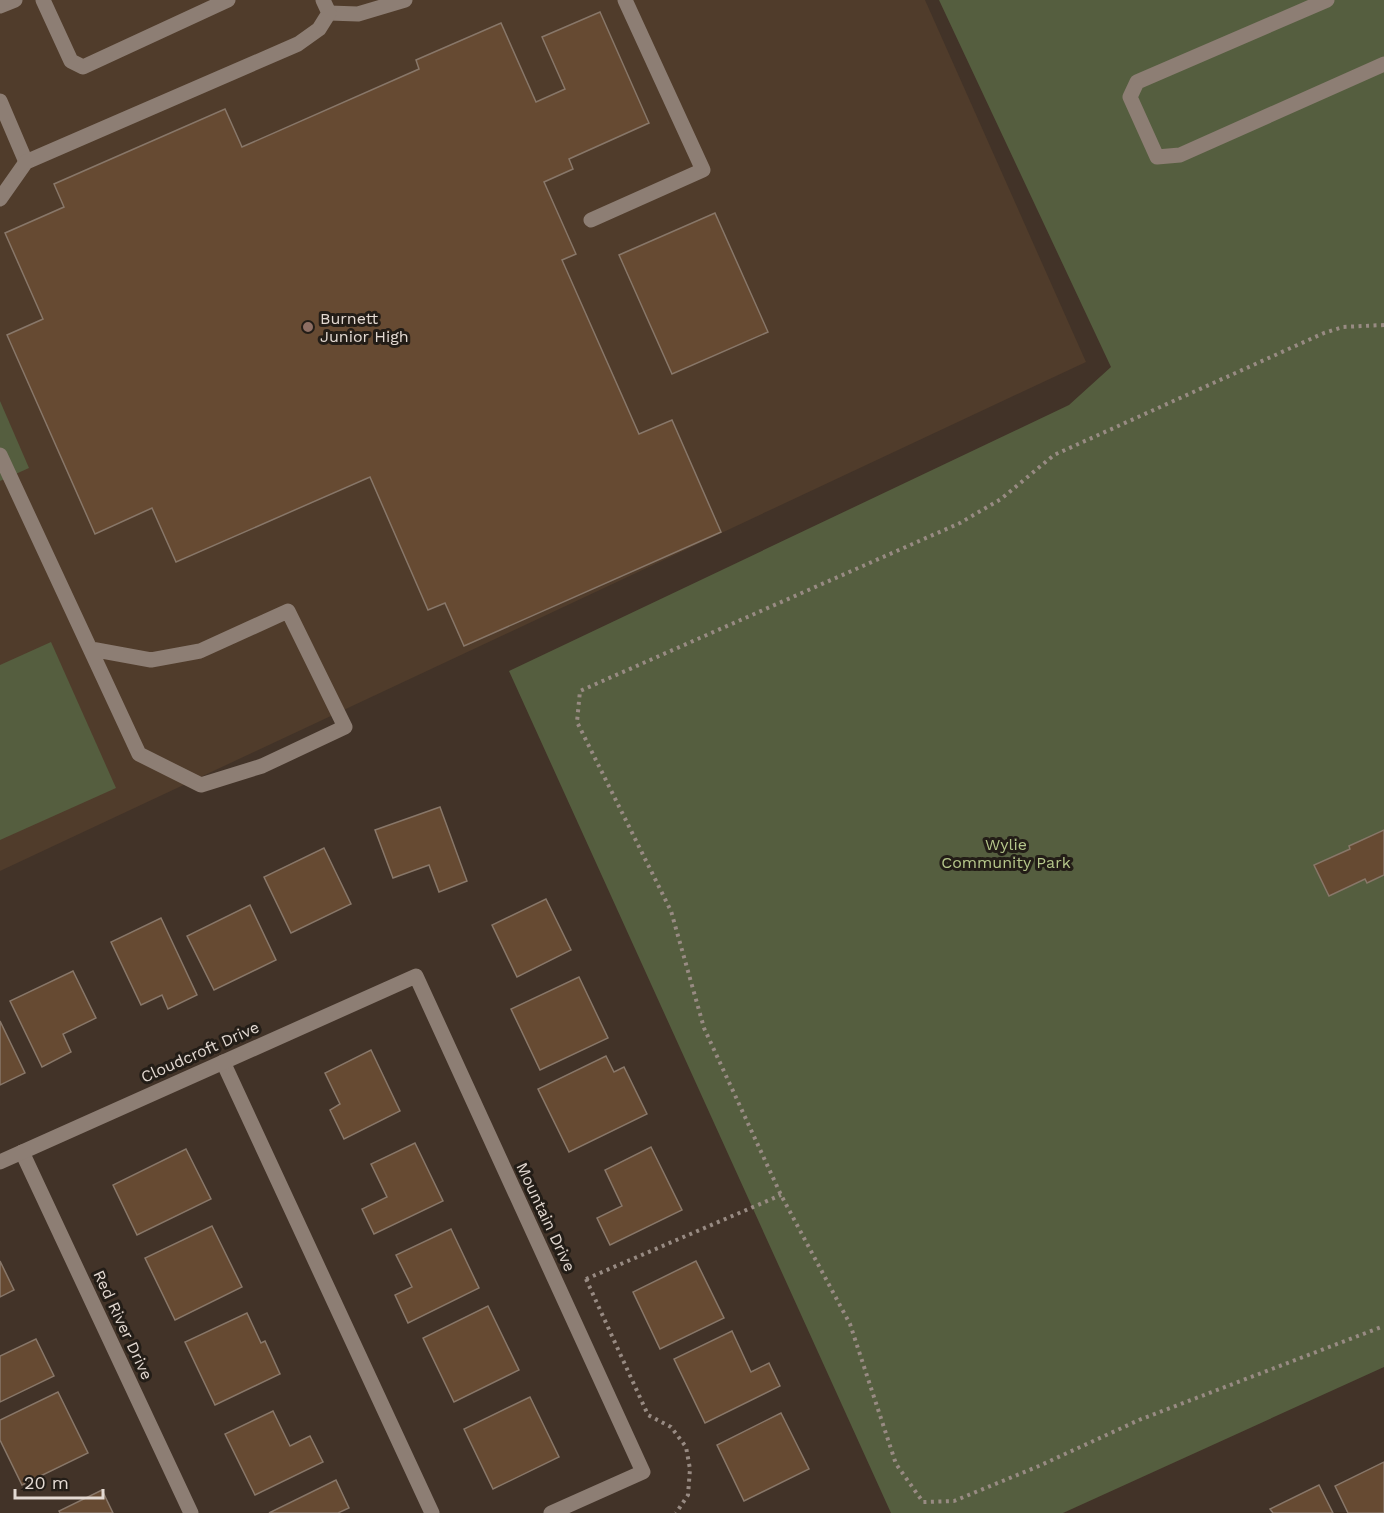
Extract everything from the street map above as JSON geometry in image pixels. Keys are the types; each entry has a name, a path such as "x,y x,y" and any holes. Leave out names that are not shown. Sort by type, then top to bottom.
{"street":[{"path":"0,6 15,0"},
{"path":"43,0 70,61 83,67 228,0"},
{"path":"0,200 26,162 298,44 319,29 326,7 358,14 405,0"},
{"path":"591,220 703,170 625,0"},
{"path":"1327,0 1137,82 1130,97 1157,158 1179,155 1384,64"},
{"path":"0,101 26,162"},
{"path":"0,454 139,754 201,785 262,766 345,727 288,611 200,651 151,660 91,650"},
{"name":"Cloudcroft Drive","path":"0,1162 416,976"},
{"name":"Mountain Drive","path":"416,976 643,1472 584,1499"},
{"path":"223,1062 432,1513"},
{"name":"Red River Drive","path":"22,1152 191,1513"},
{"path":"551,1513 584,1499 590,1513"}],"path":[{"path":"1384,325 1343,327 1200,388 1054,455 1001,498 960,523 580,691 577,722 671,911 704,1028 781,1195 850,1324 896,1464 923,1502 954,1501 1039,1466 1139,1420 1384,1326"},
{"path":"559,1289 781,1195"},
{"path":"586,1279 648,1415 671,1427 686,1447 690,1469 688,1495 676,1513"}],"shaded area":[{"path":"0,0 925,0 1086,362 0,871"}],"green space":[{"name":"Wylie Community Park","path":"939,0 1384,0 1384,1367 1063,1513 891,1513 509,671 1069,405 1111,367"},
{"path":"0,401 29,468 0,481"},
{"path":"51,642 116,788 0,840 0,665"}],"building":[{"name":"Burnett Junior High","path":"600,12 649,123 569,159 573,169 544,182 576,254 562,260 639,434 672,420 721,532 464,646 445,603 428,610 370,477 176,562 152,508 95,534 7,335 43,319 5,233 64,207 54,184 225,109 242,147 419,69 416,60 501,23 536,102 565,89 542,37"},
{"path":"715,213 768,332 672,374 619,255"},
{"path":"440,807 467,881 439,892 429,865 393,878 375,830"},
{"path":"1384,830 1384,875 1367,883 1365,879 1329,896 1314,865"},
{"path":"324,848 351,904 291,933 264,877"},
{"path":"546,899 571,950 517,977 492,925"},
{"path":"250,905 276,960 214,990 187,936"},
{"path":"161,918 197,995 168,1009 162,995 141,1005 111,942"},
{"path":"73,971 96,1018 63,1034 71,1052 42,1067 10,1001"},
{"path":"579,977 608,1038 540,1070 511,1009"},
{"path":"0,1021 25,1073 0,1085"},
{"path":"371,1050 400,1111 344,1139 330,1110 340,1104 325,1073"},
{"path":"606,1056 614,1072 624,1067 647,1114 569,1152 538,1089"},
{"path":"415,1143 443,1201 374,1234 362,1209 387,1197 371,1164"},
{"path":"651,1147 682,1210 610,1245 597,1218 622,1206 605,1170"},
{"path":"186,1149 211,1199 137,1235 113,1185"},
{"path":"212,1226 242,1287 175,1320 145,1258"},
{"path":"451,1229 479,1288 408,1323 395,1295 412,1287 396,1255"},
{"path":"0,1261 14,1290 0,1297"},
{"path":"696,1261 724,1318 660,1349 633,1292"},
{"path":"488,1306 519,1370 454,1402 423,1338"},
{"path":"247,1313 261,1343 265,1341 280,1374 215,1405 185,1342"},
{"path":"732,1331 751,1372 769,1363 780,1386 705,1423 674,1359"},
{"path":"36,1339 54,1376 0,1402 0,1356"},
{"path":"58,1392 88,1453 22,1485 0,1440 0,1420"},
{"path":"530,1397 559,1457 493,1489 464,1429"},
{"path":"273,1411 290,1446 310,1436 323,1462 255,1495 225,1434"},
{"path":"781,1413 809,1469 744,1501 717,1445"},
{"path":"1384,1462 1384,1513 1348,1513 1335,1486"},
{"path":"336,1480 349,1508 338,1513 269,1513"},
{"path":"1319,1485 1333,1513 1273,1513 1270,1509"},
{"path":"102,1490 113,1513 60,1513 59,1511"}],"place":[{"name":"Burnett Junior High","path":"308,327"}]}
